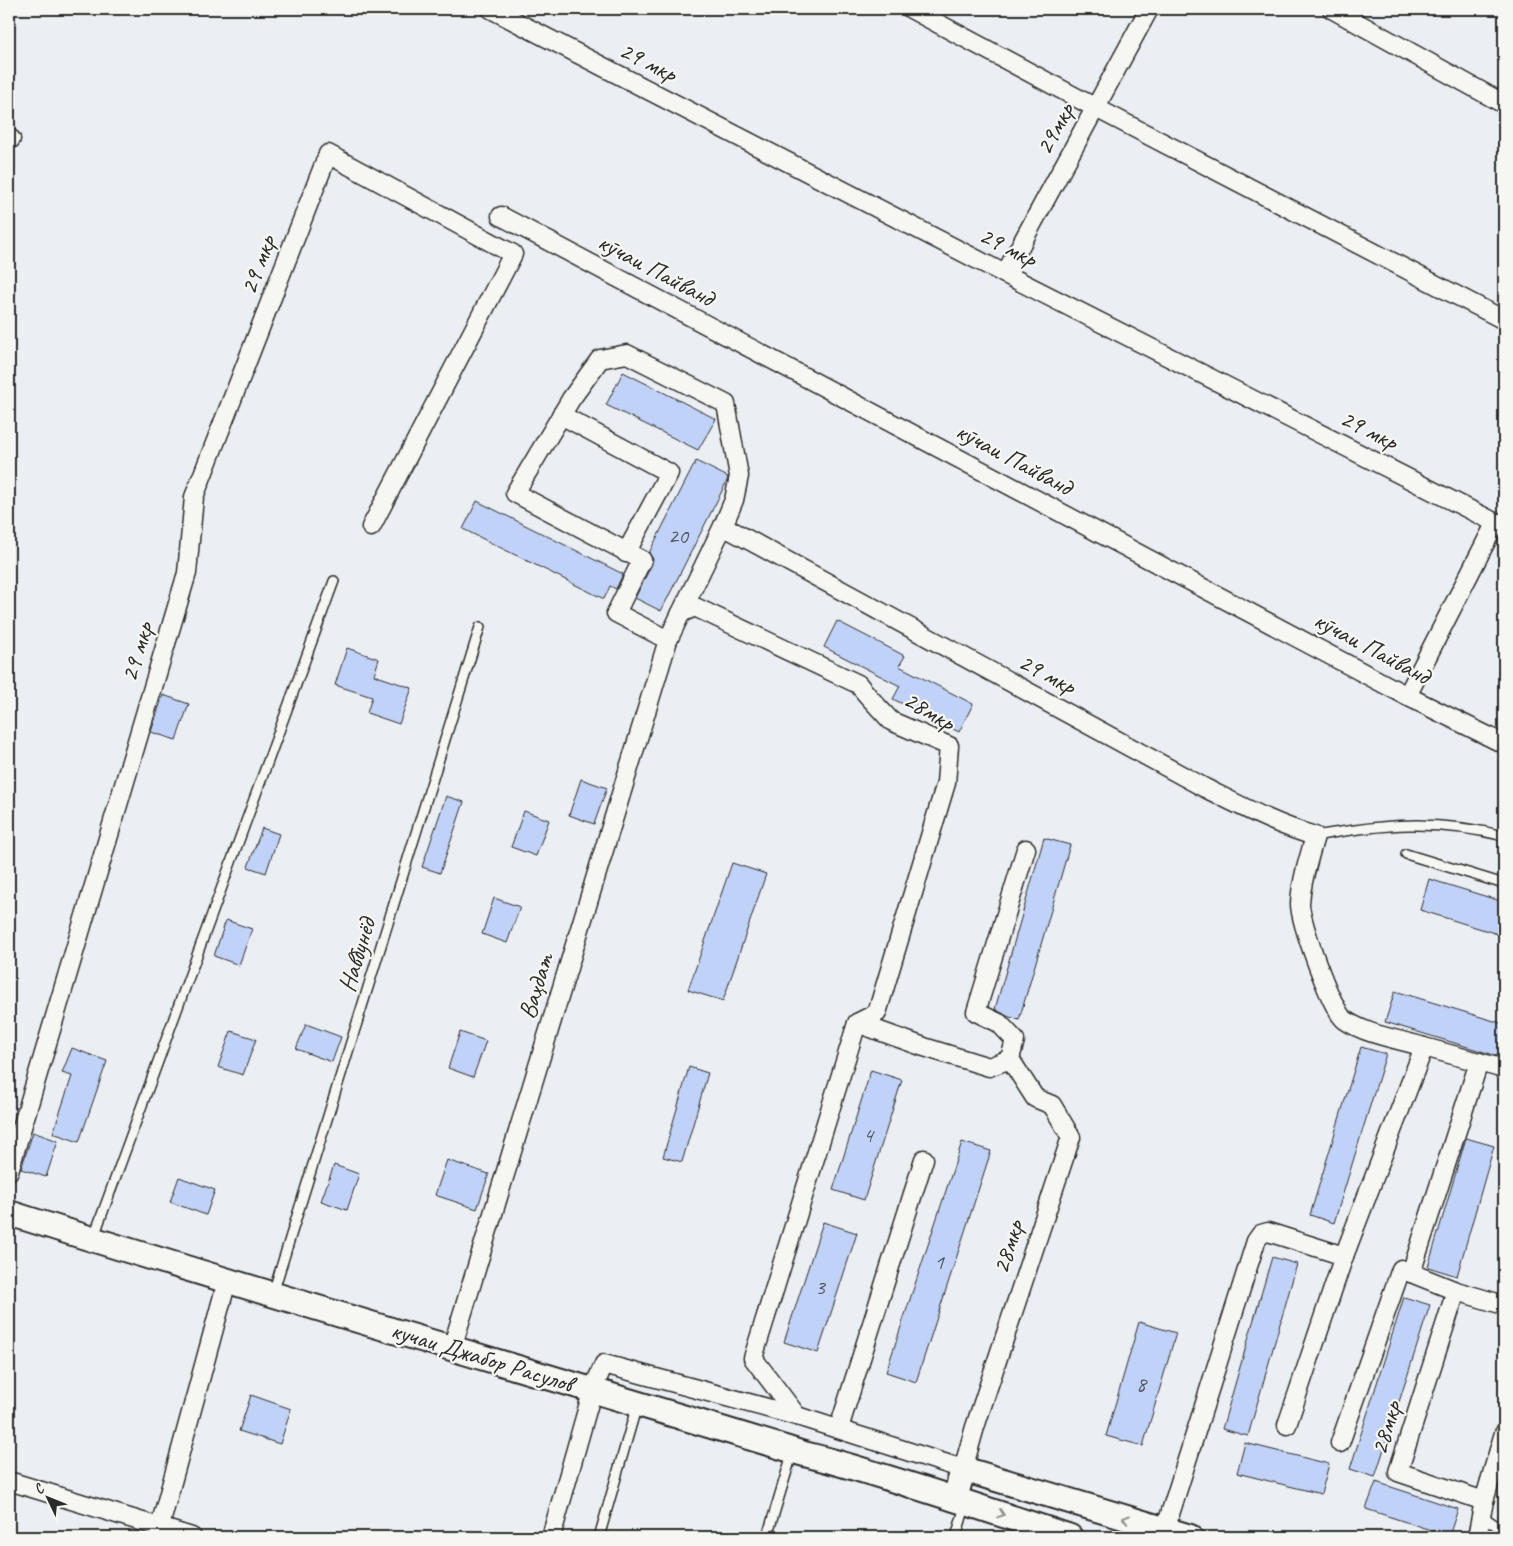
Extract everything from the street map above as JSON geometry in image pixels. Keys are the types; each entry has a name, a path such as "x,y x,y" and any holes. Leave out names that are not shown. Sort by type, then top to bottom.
{"street":[{"name":"29 мкр","path":"491,9 1005,274 1500,525"},
{"path":"911,9 1096,108 1504,320"},
{"name":"29мкр","path":"1005,274 1149,9"},
{"path":"1332,9 1504,104"},
{"name":"29 мкр","path":"9,1170 187,573 194,497 328,154 513,254 372,527"},
{"name":"кӯчаи Пайванд","path":"501,216 1407,696 1504,744"},
{"path":"627,354 726,404 739,476 734,500 723,526 668,640 616,613 642,560 516,494 561,415 600,359 627,354"},
{"path":"561,415 669,473 626,553"},
{"path":"1407,696 1500,525"},
{"name":"29 мкр","path":"723,526 1205,788 1262,817 1293,830 1315,836"},
{"name":"28мкр","path":"681,612 695,607 858,684 891,721 949,746 946,783 877,1013 857,1023"},
{"name":"Ваҳдат","path":"452,1348 668,640"},
{"path":"1315,836 1302,883 1300,904 1308,938 1335,1008 1343,1019 1359,1028 1504,1069"},
{"path":"797,1416 753,1358 857,1023 924,1047 989,1067 1010,1059 1015,1040 999,1023 976,1012 1026,850"},
{"path":"1287,1425 1344,1256 1424,1046"},
{"name":"28мкр","path":"963,1469 975,1427 1071,1137 1052,1106 1035,1098 1010,1059"},
{"path":"1479,1062 1410,1273 1456,1291 1504,1305"},
{"path":"839,1428 924,1160"},
{"name":"кучаи Джабор Расулов","path":"9,1212 227,1281 831,1461 1070,1537"},
{"path":"1165,1530 1256,1241 1262,1234 1268,1232 1344,1256"},
{"name":"28мкр","path":"1340,1443 1401,1269 1410,1273"},
{"path":"159,1532 227,1281"},
{"name":"28мкр","path":"1456,1291 1398,1472 1483,1509"},
{"path":"551,1537 593,1390 604,1364 839,1428 963,1469 1190,1537"},
{"path":"1477,1537 1504,1433"},
{"path":"961,1501 963,1469"},
{"path":"9,1481 159,1532 192,1537"}],"lane":[{"path":"93,1240 334,581"},
{"name":"Навбунёд","path":"272,1294 480,627"},
{"name":"29 мкр","path":"1315,836 1360,828 1400,824 1467,828 1504,836"},
{"path":"1406,854 1504,884"},
{"path":"599,1537 638,1403"},
{"path":"767,1537 793,1451"},
{"path":"956,1537 961,1501"},
{"path":"1483,1509 1504,1531"}],"building":[{"path":"623,372 716,419 698,450 606,405"},
{"path":"696,461 728,477 661,611 635,598 652,564 653,559 649,553"},
{"path":"477,501 623,574 616,589 610,586 604,599 463,529"},
{"path":"837,621 905,656 899,666 973,704 959,732 893,699 900,686 824,647"},
{"path":"347,648 379,659 374,675 412,688 399,724 367,713 372,697 335,685"},
{"path":"163,695 189,704 176,740 151,732"},
{"path":"581,779 607,788 594,824 569,815"},
{"path":"446,796 464,802 440,873 422,867"},
{"path":"524,811 549,820 536,856 511,847"},
{"path":"262,828 279,834 266,873 248,867"},
{"path":"1044,838 1070,845 1019,1020 995,1009"},
{"path":"732,863 766,874 723,1001 688,990"},
{"path":"1429,879 1504,902 1504,936 1420,910"},
{"path":"494,898 520,907 507,943 482,934"},
{"path":"226,920 252,929 239,965 214,956"},
{"path":"1395,991 1504,1024 1504,1058 1385,1022"},
{"path":"306,1024 341,1037 332,1062 296,1049"},
{"path":"231,1031 256,1039 243,1075 218,1067"},
{"path":"460,1032 486,1041 473,1077 448,1068"},
{"path":"1361,1047 1386,1054 1334,1223 1310,1215"},
{"path":"72,1048 107,1061 79,1142 53,1133 72,1076 62,1073"},
{"path":"689,1067 708,1073 682,1162 663,1157"},
{"path":"871,1070 902,1080 864,1200 833,1190"},
{"path":"33,1132 58,1141 46,1177 21,1169"},
{"path":"1466,1138 1494,1146 1457,1276 1428,1267"},
{"path":"962,1142 991,1151 916,1382 886,1372"},
{"path":"447,1160 489,1174 477,1209 435,1195"},
{"path":"334,1165 359,1174 347,1210 321,1201"},
{"path":"179,1177 215,1190 206,1215 170,1202"},
{"path":"823,1222 857,1233 818,1353 784,1342"},
{"path":"1272,1257 1297,1264 1248,1436 1222,1429"},
{"path":"1404,1297 1430,1305 1375,1477 1350,1469"},
{"path":"1139,1322 1176,1333 1143,1446 1106,1436"},
{"path":"251,1395 291,1409 280,1444 239,1431"},
{"path":"1245,1443 1329,1464 1321,1494 1237,1473"},
{"path":"1376,1482 1458,1509 1449,1536 1366,1509"}]}
